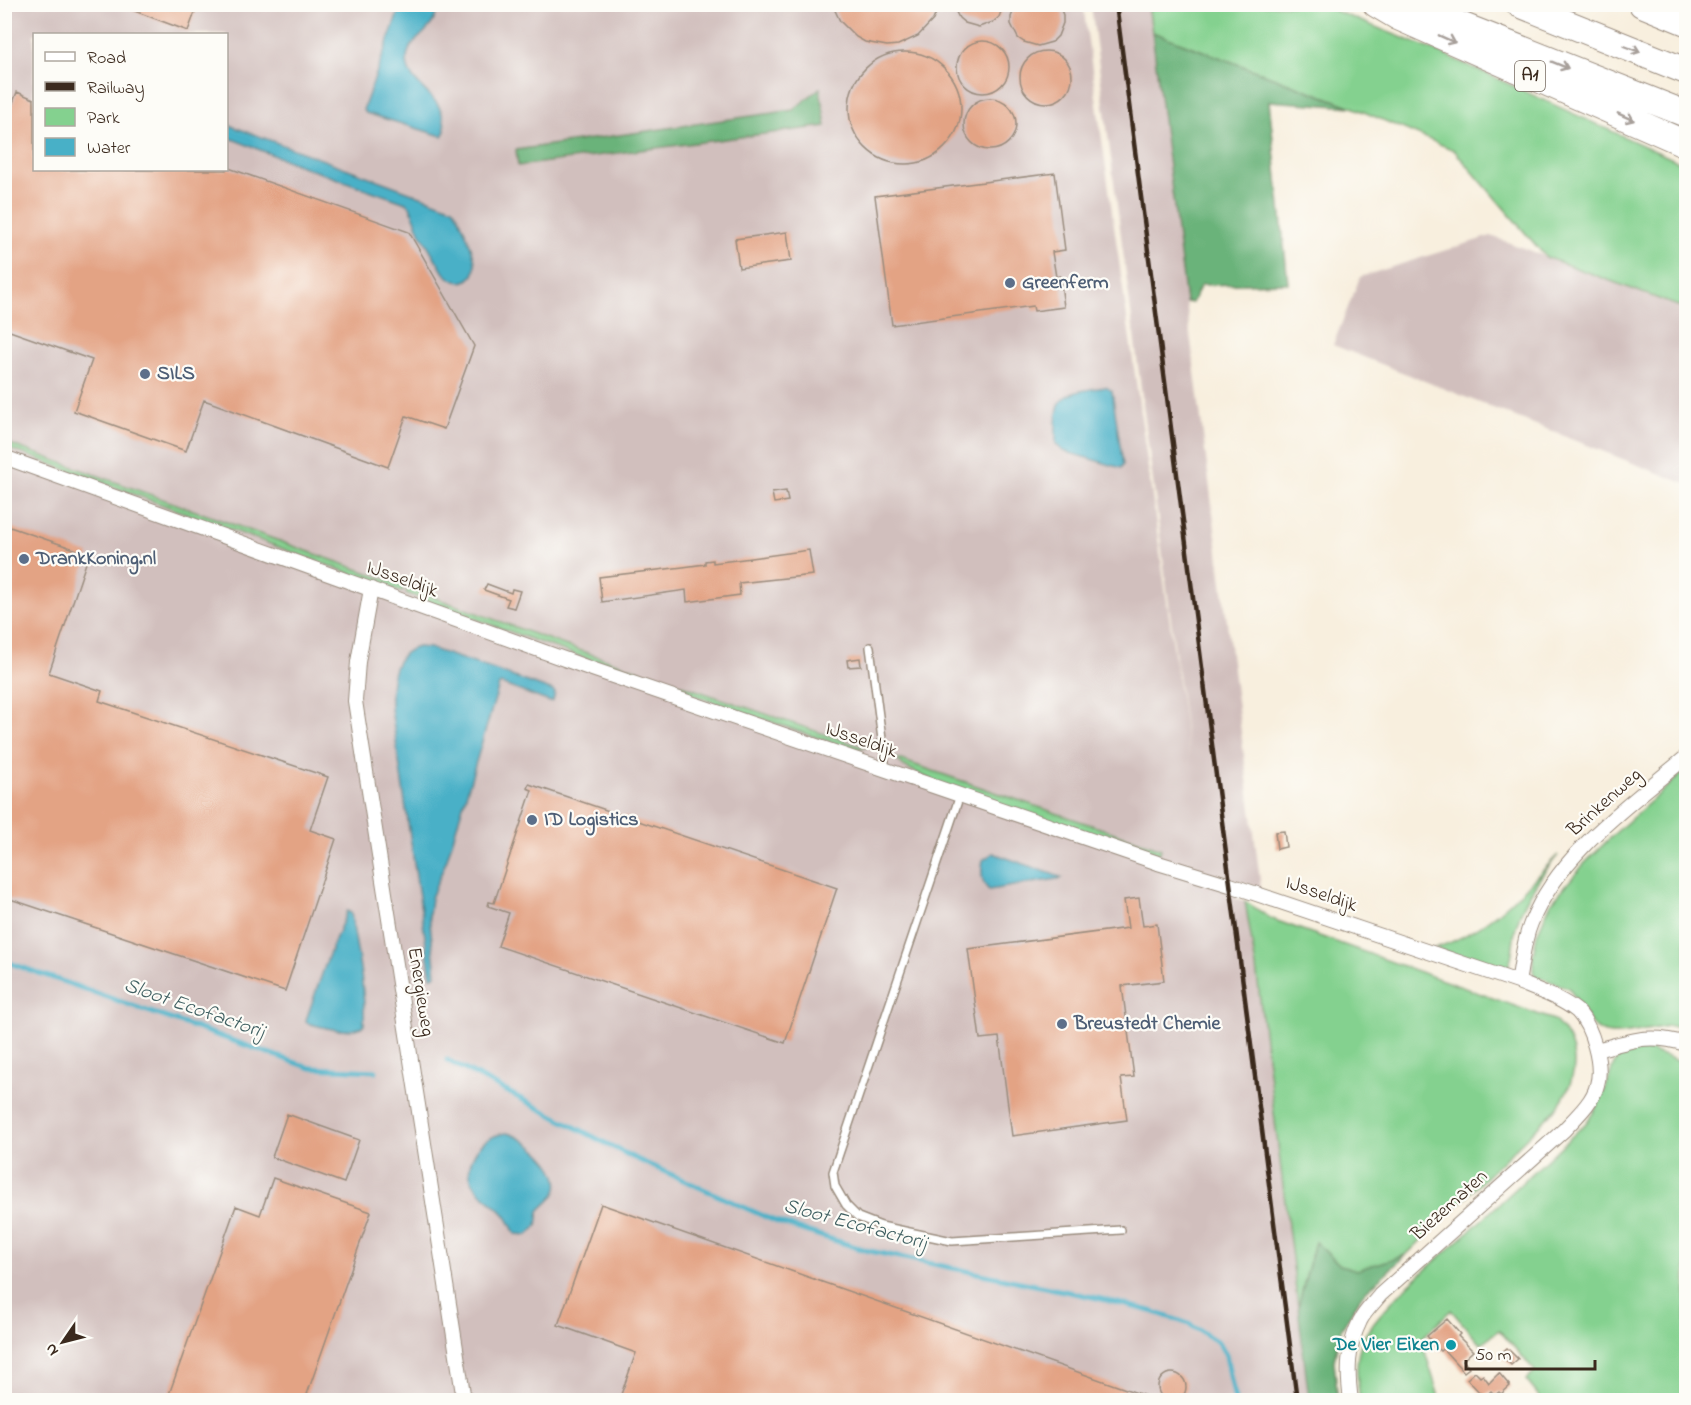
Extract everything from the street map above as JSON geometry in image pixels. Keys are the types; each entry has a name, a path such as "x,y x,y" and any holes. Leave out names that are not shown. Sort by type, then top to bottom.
{"highway":[{"name":"A1","path":"1376,4 1408,22 1686,144"},
{"name":"A1","path":"1408,4 1686,114"},
{"path":"1519,4 1686,71"},
{"path":"1642,4 1686,22"}],"street":[{"name":"IJsseldijk","path":"4,457 589,668 1518,982 1553,997 1576,1011 1587,1025 1597,1050"},
{"name":"Energieweg","path":"371,589 358,662 355,702 464,1401"},
{"name":"Brinkenweg","path":"1518,982 1530,924 1549,890 1588,841 1686,757"},
{"path":"1597,1050 1642,1038 1672,1040 1686,1044"},
{"name":"Biezematen","path":"1351,1401 1348,1355 1360,1320 1380,1295 1564,1130 1586,1106 1598,1085 1597,1050"}],"lane":[{"path":"870,647 886,770"},
{"path":"960,795 833,1172 835,1186 846,1205 858,1217 881,1226 952,1241 1121,1230"}],"shaded area":[{"path":"5,5 1083,5 1191,773 1091,5 1148,5 1261,888 1233,880 1235,898 1245,901 1256,967 1309,1400 5,1400"},
{"path":"1491,236 1686,309 1686,484 1333,345 1360,277"}],"green space":[{"path":"1148,5 1321,5 1443,54 1686,165 1686,309 1546,257 1454,150 1352,107 1152,32"},
{"path":"1152,32 1352,107 1269,101 1288,283 1201,285 1192,303 1186,302"},
{"path":"820,88 826,126 518,166 516,150 793,110"},
{"path":"4,442 404,586 402,592 5,447"},
{"path":"408,588 564,645 865,748 854,750 539,642 406,593"},
{"path":"895,758 1161,849 1159,854 960,795 904,766"},
{"path":"1686,770 1686,1022 1683,1028 1668,1026 1608,1034 1593,1025 1569,988 1535,976 1533,955 1537,934 1551,903 1584,864"},
{"path":"1558,855 1539,880 1523,907 1516,927 1510,962 1505,972 1435,948 1471,932 1487,921 1517,896"},
{"path":"1245,901 1272,919 1554,1020 1570,1042 1573,1053 1574,1064 1569,1087 1555,1110 1406,1255 1357,1271 1340,1265 1315,1242 1298,1307 1256,967"},
{"path":"1642,1049 1686,1064 1686,1400 1542,1400 1526,1380 1535,1371 1499,1330 1480,1344 1451,1310 1421,1339 1440,1400 1360,1400 1357,1376 1359,1352 1364,1337 1382,1312 1586,1123 1601,1099 1615,1062 1624,1053"},
{"path":"1315,1242 1340,1265 1357,1270 1406,1255 1362,1295 1341,1330 1334,1361 1338,1400 1309,1400 1298,1307"}],"water":[{"path":"401,5 438,5 432,23 412,45 407,59 410,73 441,111 445,128 442,136 366,113 363,110"},
{"path":"228,125 453,208 473,254 475,266 473,275 470,279 459,282 444,273 421,234 410,206 406,203 228,137"},
{"path":"1106,387 1112,391 1123,465 1121,468 1063,451 1056,444 1057,415 1063,399 1078,392"},
{"path":"418,647 429,648 483,666 555,693 553,701 550,702 499,685 447,859 431,898 429,915 436,975 431,977 391,708 392,680 397,663 409,650"},
{"path":"993,853 1063,878 989,890 983,880 982,868 983,860"},
{"path":"347,911 351,913 364,997 364,1025 352,1030 313,1025 307,1023 306,1020"},
{"path":"506,1133 532,1146 548,1162 557,1180 556,1193 539,1211 537,1226 528,1235 515,1234 504,1214 476,1188 470,1173 470,1164 481,1145 492,1137"}],"building":[{"path":"116,4 198,4 188,31"},
{"path":"832,4 940,4 933,20 918,36 898,45 887,46 865,42 856,37 840,21"},
{"path":"952,4 1004,4 999,17 979,27 965,23 959,18"},
{"path":"1016,5 1059,5 1063,23 1058,36 1052,42 1038,46 1018,38 1011,24"},
{"path":"978,41 988,41 1002,48 1009,67 1002,86 988,93 978,93 968,89 961,82 957,72 957,62 961,52 968,45"},
{"path":"1041,51 1051,51 1065,58 1072,77 1065,96 1051,103 1041,103 1031,99 1024,92 1020,82 1020,72 1024,62 1031,55"},
{"path":"905,52 926,56 945,68 957,87 961,108 957,129 945,148 926,160 905,164 884,160 865,148 853,129 849,108 853,87 865,68 884,56"},
{"path":"17,92 33,99 33,171 228,171 228,168 409,232 474,346 444,429 406,416 388,467 204,400 186,451 74,411 92,360 4,329 4,126"},
{"path":"985,98 995,98 1009,105 1016,124 1009,143 995,150 985,150 975,146 968,139 964,129 964,119 968,109 975,102"},
{"path":"1055,173 1065,250 1052,252 1056,277 1060,276 1064,307 1034,311 1033,306 892,325 875,196"},
{"path":"787,232 791,261 739,268 735,239"},
{"path":"786,491 788,501 774,503 772,493"},
{"path":"4,525 89,554 49,673 102,691 99,701 328,777 310,830 336,839 285,991 4,897"},
{"path":"809,550 813,575 739,583 740,595 687,602 686,590 602,602 599,577 705,564 705,561 713,560 713,563"},
{"path":"487,584 511,593 512,589 520,591 514,608 506,606 509,599 484,590"},
{"path":"860,658 861,666 848,667 847,660"},
{"path":"529,784 837,888 785,1043 498,946 509,913 488,906 489,902 494,903 532,790 527,788"},
{"path":"1284,831 1286,847 1277,849 1275,832"},
{"path":"1139,898 1143,926 1157,924 1164,981 1122,986 1134,1077 1121,1078 1127,1120 1012,1136 999,1037 980,1039 968,949 1128,928 1124,900"},
{"path":"287,1114 359,1140 344,1183 272,1157"},
{"path":"273,1178 371,1212 305,1400 167,1400 236,1206 260,1215"},
{"path":"601,1204 1157,1400 619,1400 636,1353 558,1325"},
{"name":"De Vier Eiken","path":"1447,1319 1460,1334 1458,1336 1473,1351 1463,1360 1469,1368 1464,1372 1443,1349 1440,1351 1427,1336"},
{"path":"1507,1348 1518,1359 1511,1365 1500,1354"},
{"path":"1475,1372 1480,1377 1483,1375 1489,1383 1499,1373 1510,1386 1501,1394 1499,1392 1495,1395 1491,1391 1484,1397 1467,1379"},
{"path":"1172,1373 1182,1377 1186,1387 1182,1397 1172,1401 1162,1397 1158,1387 1162,1377"}],"waterway":[{"name":"Sloot Ecofactorij","path":"4,961 311,1068 376,1071"},
{"name":"Sloot Ecofactorij","path":"447,1060 632,1157 777,1222 865,1250 1093,1297 1151,1311 1189,1324 1218,1342 1226,1355 1235,1400"}],"railway":[{"path":"1116,4 1297,1400"}],"place":[{"name":"Greenferm","path":"1010,283"},
{"name":"SILS","path":"145,374"},
{"name":"DrankKoning.nl","path":"24,559"},
{"name":"ID Logistics","path":"532,820"},
{"name":"Breustedt Chemie","path":"1062,1024"},
{"name":"De Vier Eiken","path":"1451,1345"}]}
